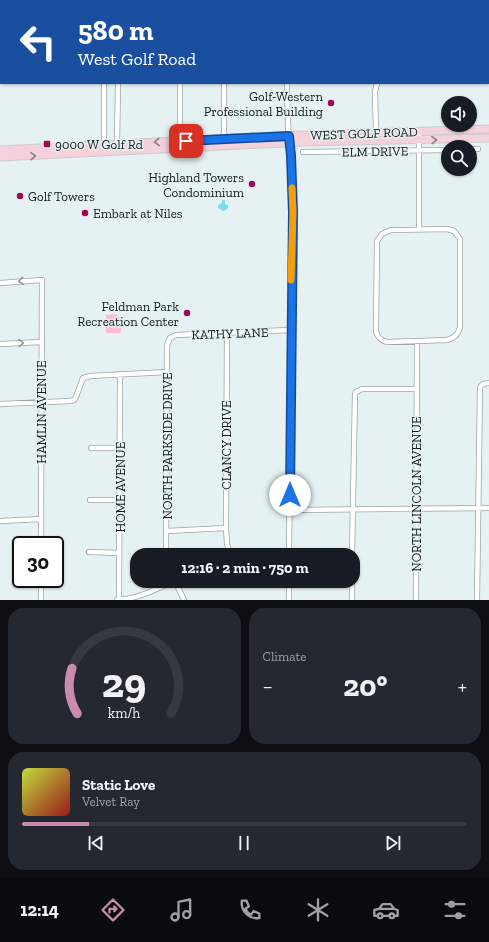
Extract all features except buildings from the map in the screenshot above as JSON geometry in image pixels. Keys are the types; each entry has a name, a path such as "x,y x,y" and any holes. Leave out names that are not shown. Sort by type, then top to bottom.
{"main road":[{"name":"WEST GOLF ROAD","path":"0,150 180,145 376,133 489,129"},
{"name":"WEST GOLF ROAD","path":"0,157 104,148 117,144 180,145 224,139 419,140 489,138"}],"street":[{"path":"104,84 104,148"},
{"path":"117,144 118,84"},
{"path":"180,84 180,145"},
{"path":"224,84 224,139"},
{"path":"287,84 293,212 289,548"},
{"path":"376,133 375,92 377,84"},
{"path":"419,131 419,229"},
{"name":"ELM DRIVE","path":"303,152 441,150"},
{"path":"419,229 451,229 457,233 460,239 460,327 456,336 447,340 417,341 387,342 379,338 376,334 376,241 386,232 419,229"},
{"name":"HAMLIN AVENUE","path":"0,283 42,280 41,536"},
{"name":"KATHY LANE","path":"170,338 176,335 227,334 291,330"},
{"name":"CLANCY DRIVE","path":"227,334 226,528 228,548"},
{"name":"NORTH PARKSIDE DRIVE","path":"166,548 167,345 170,338"},
{"name":"NORTH LINCOLN AVENUE","path":"416,600 417,341"},
{"path":"0,344 41,342"},
{"path":"0,404 74,400 82,381 86,376 167,372"},
{"name":"HOME AVENUE","path":"118,600 120,553 120,374"},
{"path":"477,600 480,387 489,382"},
{"path":"352,548 354,398 356,392 362,389 417,389"},
{"path":"91,448 120,448"},
{"path":"90,500 120,500"},
{"path":"290,510 489,508"},
{"path":"0,521 41,519"},
{"path":"167,531 226,528"},
{"path":"89,552 120,553"},
{"path":"41,588 41,600"},
{"path":"118,600 132,599 160,588"},
{"path":"178,588 184,600"},
{"path":"289,588 289,600"},
{"path":"352,588 352,600"}],"shaded area":[{"path":"116,314 121,319 121,332 106,333 106,315"}],"water":[{"path":"222,200 225,200 225,204 228,205 228,208 224,211 218,208 218,205 222,203"}],"slow traffic":[{"path":"291,280 293,212 292,188"}],"place":[{"name":"Golf-Western Professional Building","path":"331,103"},
{"name":"9000 W Golf Rd","path":"47,144"},
{"name":"Highland Towers Condominium","path":"252,184"},
{"name":"Golf Towers","path":"20,196"},
{"name":"Embark at Niles","path":"85,213"},
{"name":"Feldman Park Recreation Center","path":"187,313"}],"route":[{"path":"186,141 289,136 293,212 290,495"}]}
